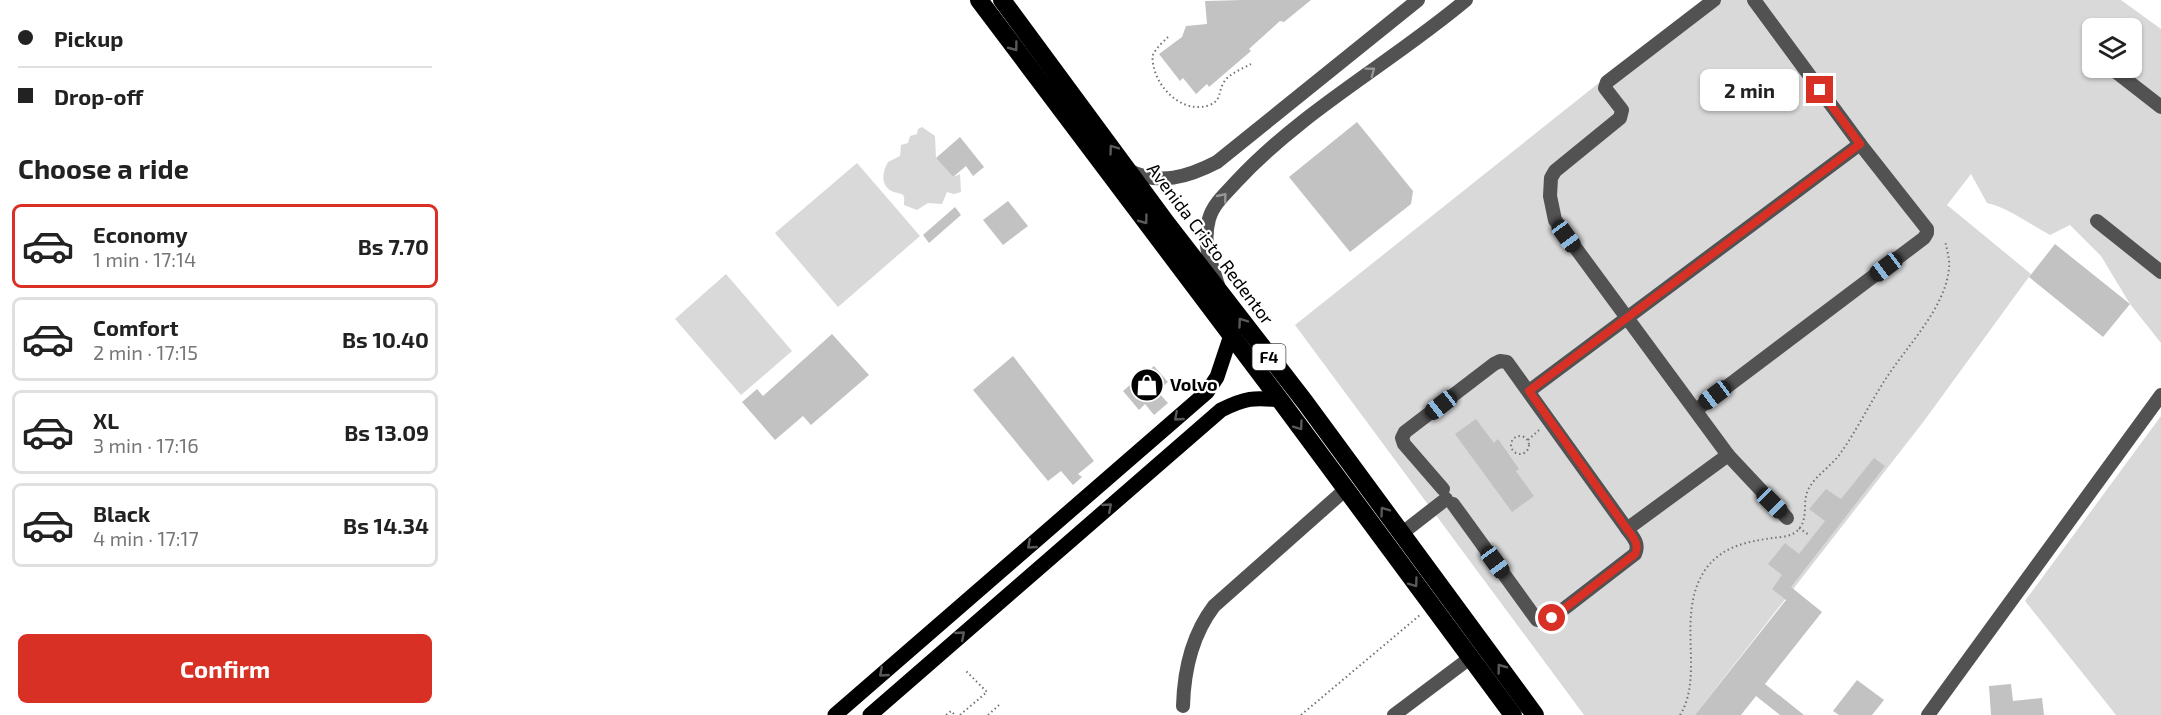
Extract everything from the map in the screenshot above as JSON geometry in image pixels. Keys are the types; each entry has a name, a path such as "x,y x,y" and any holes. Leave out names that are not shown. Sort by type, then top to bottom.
{"highway":[{"name":"Avenida Cristo Redentor","path":"979,0 1280,400 1513,715"},
{"name":"Avenida Cristo Redentor","path":"1002,0 1535,715"}],"main road":[{"path":"839,714 1207,392 1217,377 1231,335"},
{"path":"1207,392 1221,410"},
{"path":"870,715 1221,410 1240,400 1260,398 1280,400"}],"street":[{"path":"1128,170 1158,180 1190,175 1217,162 1418,0"},
{"path":"1714,0 1607,82 1605,88 1622,110 1620,118 1555,171 1551,178 1550,196 1555,220 1626,318 1728,455 1787,518"},
{"path":"1696,410 1924,238 1927,233 1927,229 1860,144 1754,0"},
{"path":"1219,290 1206,249 1209,216 1220,199 1259,156 1456,3"},
{"path":"2124,78 2161,107"},
{"path":"1275,116 1276,128 1290,132"},
{"path":"1244,140 1260,139 1263,141 1259,156"},
{"path":"1529,391 1860,144"},
{"path":"2097,221 2161,272"},
{"path":"1500,361 1507,362 1529,391 1627,529 1638,549 1635,554 1552,618 1537,620 1447,497 1404,444 1402,438 1405,432 1500,361"},
{"path":"1928,715 2161,395"},
{"path":"1627,529 1728,455"},
{"path":"1183,706 1184,679 1190,650 1204,618 1214,606 1346,489"},
{"path":"1401,534 1447,497"},
{"path":"1394,715 1470,658"}],"path":[{"path":"1168,36 1154,53 1152,59 1155,73 1164,90 1175,100 1184,104 1203,106 1216,102 1225,81 1251,64"},
{"path":"1680,715 1690,695 1689,641 1693,598 1704,571 1720,553 1737,545 1786,536 1795,533 1803,525 1808,489 1842,453 1887,377 1931,315 1943,292 1949,268 1945,241"},
{"path":"1517,436 1526,438 1529,443 1528,448 1524,453 1516,453 1512,448 1512,440 1517,436"},
{"path":"1787,518 1809,535"},
{"path":"1301,715 1431,605"},
{"path":"960,715 987,692 966,672"},
{"path":"988,715 999,705"},
{"path":"946,715 951,711 955,715"}],"shaded area":[{"path":"1703,0 2121,0 2161,29 2161,343 2130,304 2101,256 2070,225 2050,235 2011,212 1987,203 1971,174 1947,205 2031,274 1924,421 1695,715 1584,715 1295,325"},
{"path":"922,127 935,136 936,158 953,177 960,174 961,192 954,194 947,192 942,204 928,203 917,210 904,205 903,195 886,187 884,170 888,162 900,156 901,145 908,143 910,136 917,134 918,129"},
{"path":"857,163 920,236 838,307 775,233"},
{"path":"726,274 792,351 741,395 675,319"},
{"path":"2161,416 2161,715 2116,715 2025,601"}],"building":[{"path":"1311,0 1284,22 1280,21 1249,49 1251,51 1209,87 1207,84 1196,94 1183,78 1180,81 1159,54 1182,37 1186,26 1207,24 1205,1"},
{"path":"1357,122 1413,191 1411,204 1350,252 1289,177"},
{"path":"960,137 984,167 973,176 966,166 953,177 936,158"},
{"path":"1008,201 1028,226 1003,245 983,220"},
{"path":"955,207 961,215 929,243 923,235"},
{"path":"2055,244 2130,304 2103,337 2029,277"},
{"path":"832,334 869,375 811,425 803,416 775,440 742,402 757,389 763,396"},
{"path":"1013,356 1094,461 1078,474 1082,477 1073,485 1061,471 1048,481 973,390"},
{"name":"Volvo","path":"1154,366 1168,382 1157,391 1168,403 1154,415 1145,404 1139,410 1123,391"},
{"path":"1476,419 1494,443 1498,439 1519,469 1516,471 1534,496 1512,512 1455,434"},
{"path":"1874,458 1885,466 1791,587 1822,612 1765,684 1804,715 1780,715 1756,696 1741,715 1695,715 1786,600 1772,589 1782,575 1768,564 1785,543 1799,554 1825,521 1809,509 1826,489 1841,499"},
{"path":"1857,680 1884,700 1872,715 1839,715 1833,711"},
{"path":"2011,684 2013,701 2042,698 2044,715 1991,715 1989,686"}],"place":[{"name":"Volvo","path":"1147,385"}],"route":[{"path":"1552,618 1635,554 1638,549 1627,529 1529,391 1860,144 1820,90"}]}
